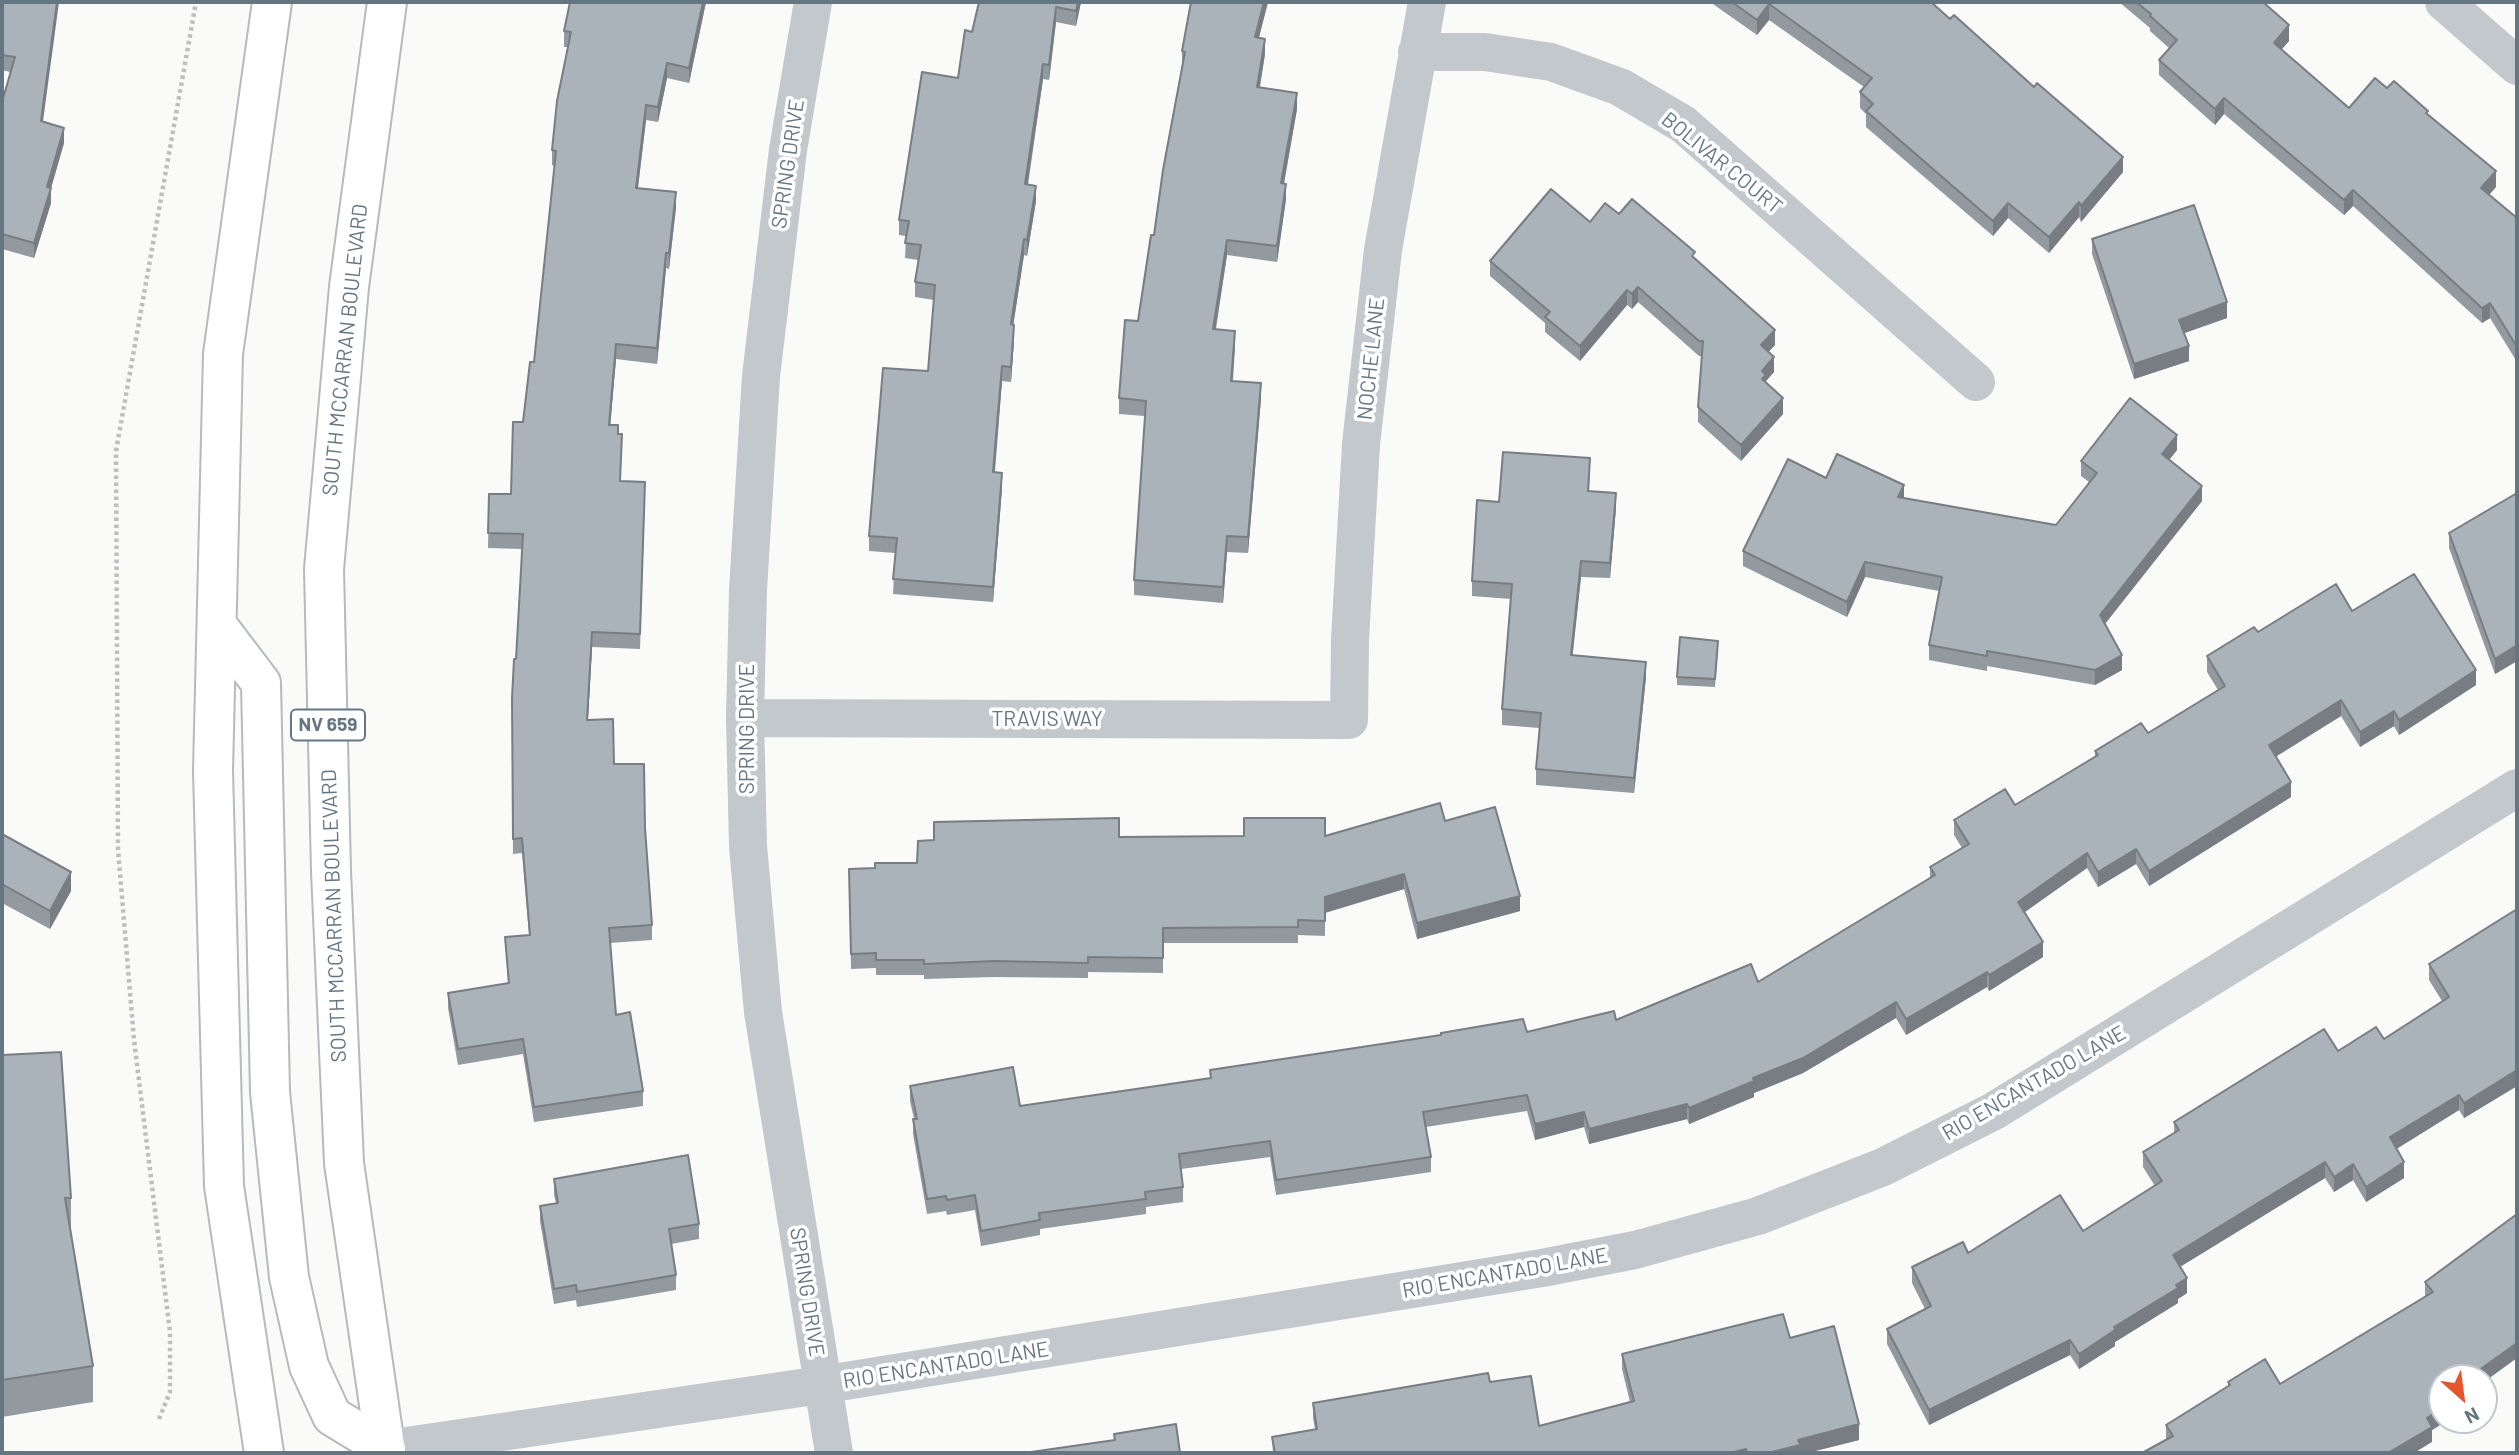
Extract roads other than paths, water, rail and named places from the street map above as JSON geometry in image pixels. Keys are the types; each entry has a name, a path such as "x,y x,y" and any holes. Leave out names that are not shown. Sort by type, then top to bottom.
{"main road":[{"path":"264,1453 224,1186 213,771 223,354 272,2"},
{"name":"SOUTH MCCARRAN BOULEVARD","path":"386,1451 344,1163 331,871 324,569 349,287 387,2"},
{"path":"217,625 261,683 271,1092 289,1277 309,1366 332,1416 386,1451"}],"street":[{"name":"SPRING DRIVE","path":"813,2 788,150 761,376 748,590 745,718 748,846 763,1012 834,1453"},
{"name":"NOCHE LANE","path":"1349,720 1350,640 1361,444 1383,250 1427,2"},
{"path":"2444,2 2517,66"},
{"name":"BOLIVAR COURT","path":"1417,52 1485,52 1551,62 1619,87 1683,124 1976,382"},
{"name":"TRAVIS WAY","path":"745,718 1349,720"},
{"name":"RIO ENCANTADO LANE","path":"386,1451 821,1385 1542,1268 1635,1250 1758,1216 1883,1167 1994,1111 2517,788"}]}
